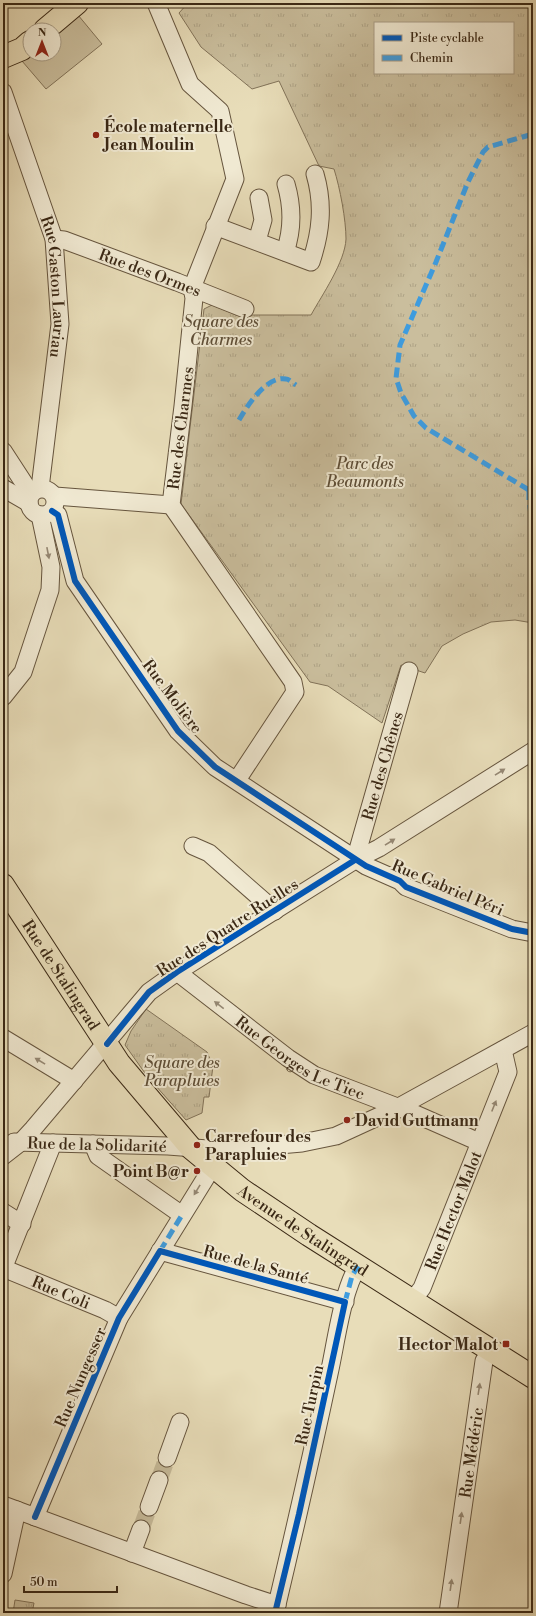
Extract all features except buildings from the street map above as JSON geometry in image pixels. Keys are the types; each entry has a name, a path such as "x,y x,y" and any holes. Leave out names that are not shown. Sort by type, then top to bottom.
{"main road":[{"path":"54,22 77,3"},
{"path":"3,57 22,48"},
{"name":"Rue de Stalingrad","path":"3,885 107,1044"},
{"name":"Avenue de Stalingrad","path":"107,1044 127,1074 191,1148 242,1190 412,1301 533,1377"}],"street":[{"name":"Rue des Charmes","path":"156,3 190,84 220,111 235,179 215,226 192,288 194,298 193,314 171,505 293,682 295,692 237,780"},
{"name":"Rue Gaston Lauriau","path":"3,92 8,124 54,239 60,324 41,501 51,567 50,590 23,672 3,697"},
{"path":"215,226 311,262 319,239 322,211 319,188 315,174"},
{"path":"285,252 291,230 292,211 286,184"},
{"path":"257,242 263,220 259,198"},
{"name":"Rue des Ormes","path":"54,239 64,240 245,309"},
{"name":"Rue Molière","path":"3,451 41,501 58,515 75,580 178,730 215,767 237,780 355,860"},
{"path":"3,488 41,501 171,505"},
{"name":"Rue des Chênes","path":"355,860 409,671"},
{"name":"Rue des Quatre Ruelles","path":"3,1156 21,1142 107,1044 149,992 177,972 275,912 355,860 379,848 533,751"},
{"path":"193,846 210,853 275,912"},
{"name":"Rue Gabriel Péri","path":"355,860 400,881 406,887 512,929 533,932"},
{"name":"Rue Georges Le Tiec","path":"177,972 288,1058 314,1075 479,1142"},
{"name":"Rue de la Solidarité","path":"3,1141 221,1150 337,1140 503,1050 533,1032"},
{"path":"3,1038 74,1081"},
{"name":"Rue Hector Malot","path":"412,1301 422,1288 508,1072 503,1050"},
{"path":"3,1268 22,1224 53,1143"},
{"path":"93,1144 98,1156 182,1215"},
{"name":"Rue Nungesser","path":"35,1517 119,1318 213,1166"},
{"path":"3,1212 22,1224"},
{"name":"Rue de la Santé","path":"160,1251 346,1302"},
{"name":"Rue Turpin","path":"276,1609 299,1514 352,1276 358,1266"},
{"name":"Rue Coli","path":"3,1268 105,1310 119,1318"},
{"name":"Rue Médéric","path":"448,1613 484,1361 490,1351"},
{"path":"167,1458 180,1422"},
{"path":"149,1507 159,1480"},
{"path":"3,1574 10,1508 132,1553 276,1609"},
{"path":"132,1553 141,1529"}],"green space":[{"name":"Parc des Beaumonts","path":"188,3 533,3 533,623 515,620 491,622 463,634 442,646 425,673 401,665 382,723 328,686 310,682 181,504 204,309 212,305 244,318 251,315 311,315 342,258 346,239 342,204 334,169 319,166 279,81 252,89 201,47 179,13"},
{"path":"78,15 102,44 46,89 23,62 62,62 62,28"},
{"name":"Square des Parapluies","path":"146,1009 207,1052 213,1066 209,1097 204,1097 202,1113 186,1120 147,1076 125,1045 131,1031"},
{"path":"15,1600 34,1603 32,1613 13,1613"}],"tunnel":[{"path":"159,1480 167,1458"},
{"path":"141,1529 149,1507"}],"marked path":[{"path":"529,490 426,428 414,416 401,393 396,378 400,345 436,262 468,182 483,152 488,147 533,134"},
{"path":"239,420 258,393 272,382 279,379 286,379 290,380 296,385"},
{"path":"529,490 533,530"},
{"path":"160,1251 182,1215"},
{"path":"345,1302 352,1276 358,1266"}],"cycle path":[{"path":"52,511 58,515 75,581 178,731 215,767 366,866 400,881 406,887 512,929 533,933"},
{"path":"107,1044 149,992 177,972 355,860"},
{"path":"35,1517 119,1318 160,1251 345,1302 299,1514 275,1613"}],"place":[{"name":"École maternelle Jean Moulin","path":"96,135"},
{"name":"David Guttmann","path":"347,1120"},
{"name":"Carrefour des Parapluies","path":"197,1145"},
{"name":"Point B@r","path":"197,1171"},
{"name":"Hector Malot","path":"506,1344"}],"park label":[{"name":"Square des Charmes","path":"221,330"}]}
